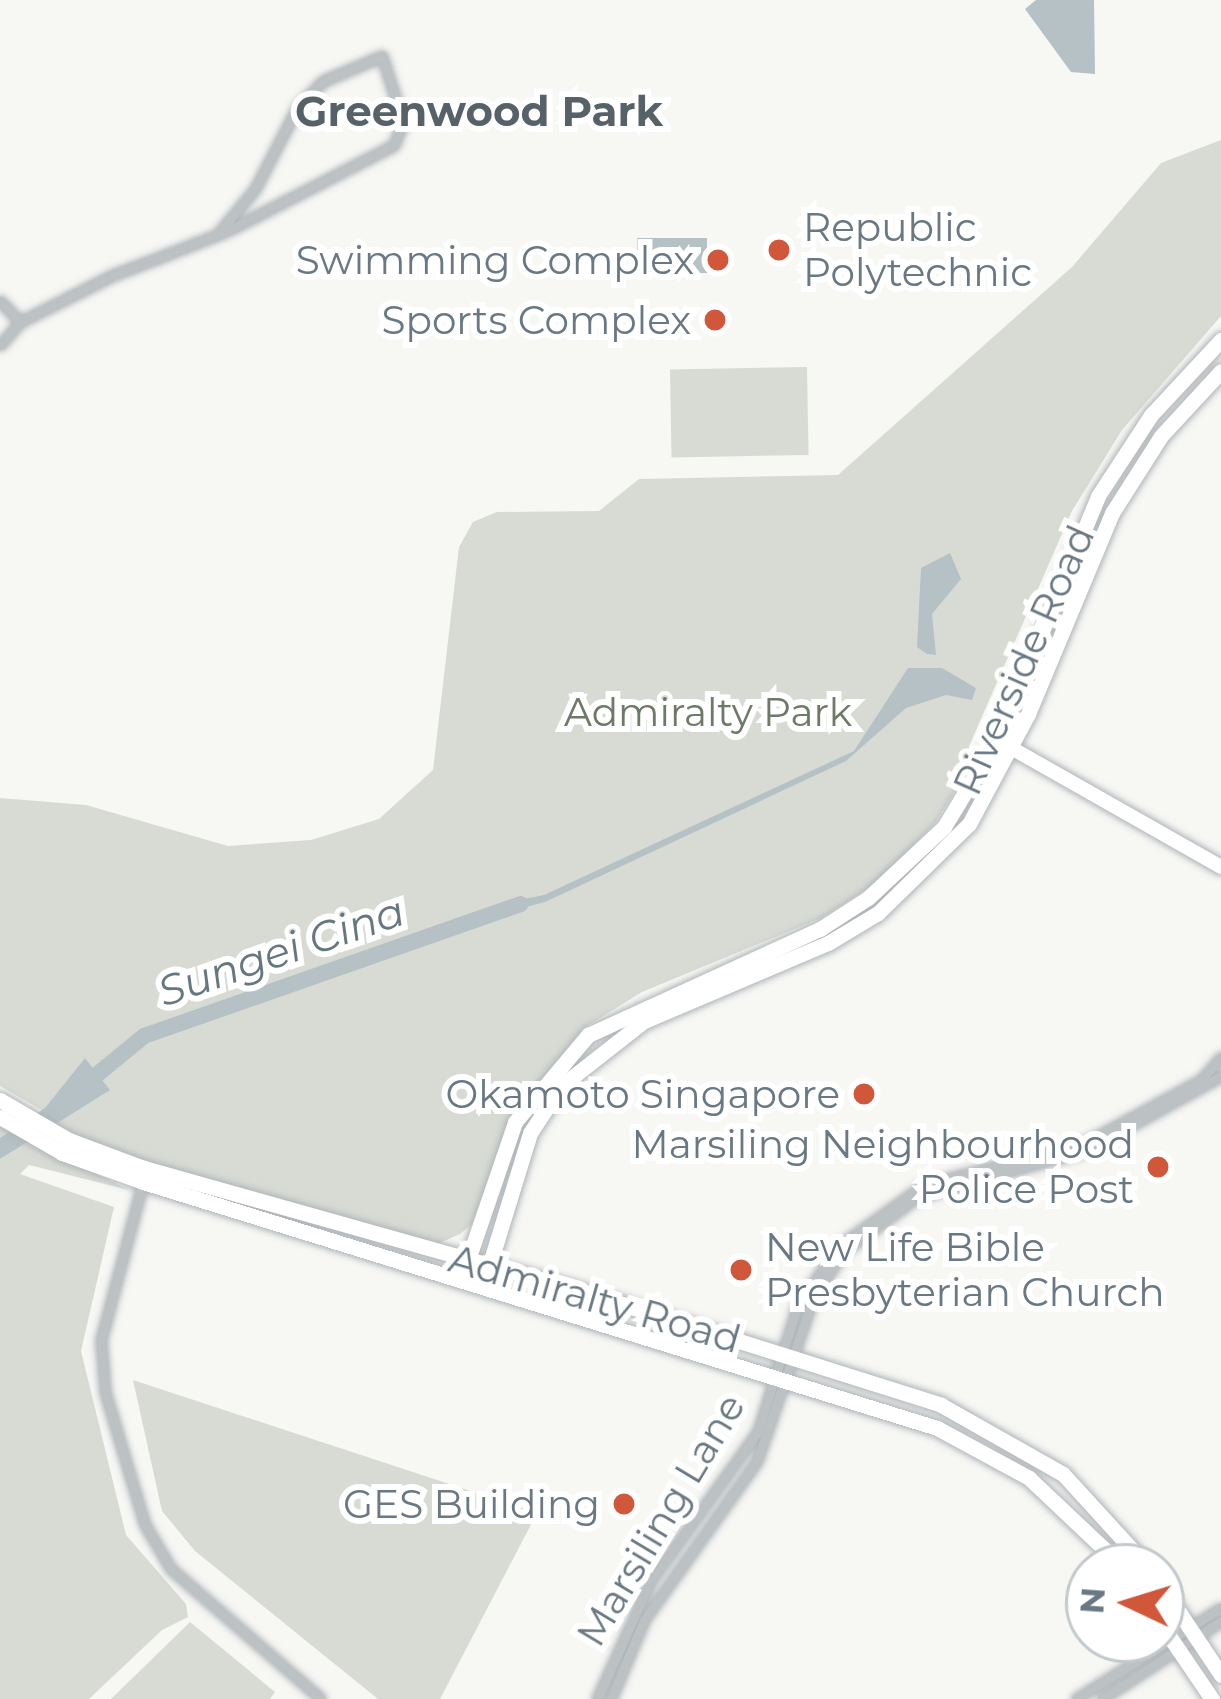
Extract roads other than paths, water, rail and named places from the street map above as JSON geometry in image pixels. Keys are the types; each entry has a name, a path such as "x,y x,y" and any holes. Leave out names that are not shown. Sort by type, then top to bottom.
{"main road":[{"name":"Riverside Road","path":"461,1280 515,1122 588,1035 820,928 868,898 944,827 1005,744 1098,496 1148,418 1221,340"},
{"name":"Riverside Road","path":"483,1286 530,1133 562,1086 644,1021 828,944 878,913 969,824 1112,513 1161,436 1221,371"},
{"name":"Admiralty Road","path":"0,1100 13,1120 142,1182 937,1428 1004,1462 1053,1497 1099,1543"},
{"name":"Admiralty Road","path":"41,1134 788,1355 941,1405 1016,1442 1090,1498 1128,1543"},
{"path":"1185,1620 1221,1675"},
{"path":"1185,1659 1212,1699"}],"street":[{"path":"0,345 20,322 217,235 394,146 403,122 382,56 323,81 297,108 255,189 217,235"},
{"path":"0,301 20,322"},
{"path":"1005,744 1221,867"},
{"name":"Marsiling Lane","path":"611,1699 639,1627 749,1474 788,1355 813,1298 843,1252 917,1197 961,1179 1085,1143 1201,1080 1221,1057"},
{"name":"Marsiling Lane","path":"961,1179 1087,1150 1221,1076"},
{"path":"142,1182 101,1340 105,1392 145,1526 171,1569 321,1699"},
{"name":"Marsiling Lane","path":"597,1699 627,1621 758,1431 780,1380"},
{"path":"1192,1630 1221,1608"},
{"path":"1185,1632 1221,1621"},
{"path":"1076,1699 1131,1663"},
{"path":"1102,1699 1141,1663"}],"waterway":[{"name":"Sungei Cina","path":"83,1086 144,1036 521,904"}],"place":[{"name":"Republic Polytechnic","path":"779,250"},
{"name":"Swimming Complex","path":"718,260"},
{"name":"Sports Complex","path":"715,320"},
{"name":"Okamoto Singapore","path":"864,1094"},
{"name":"Marsiling Neighbourhood Police Post","path":"1158,1167"},
{"name":"New Life Bible Presbyterian Church","path":"741,1270"},
{"name":"GES Building","path":"624,1504"}],"district":[{"name":"Greenwood Park","path":"479,111"}],"park label":[{"name":"Admiralty Park","path":"708,712"}]}
